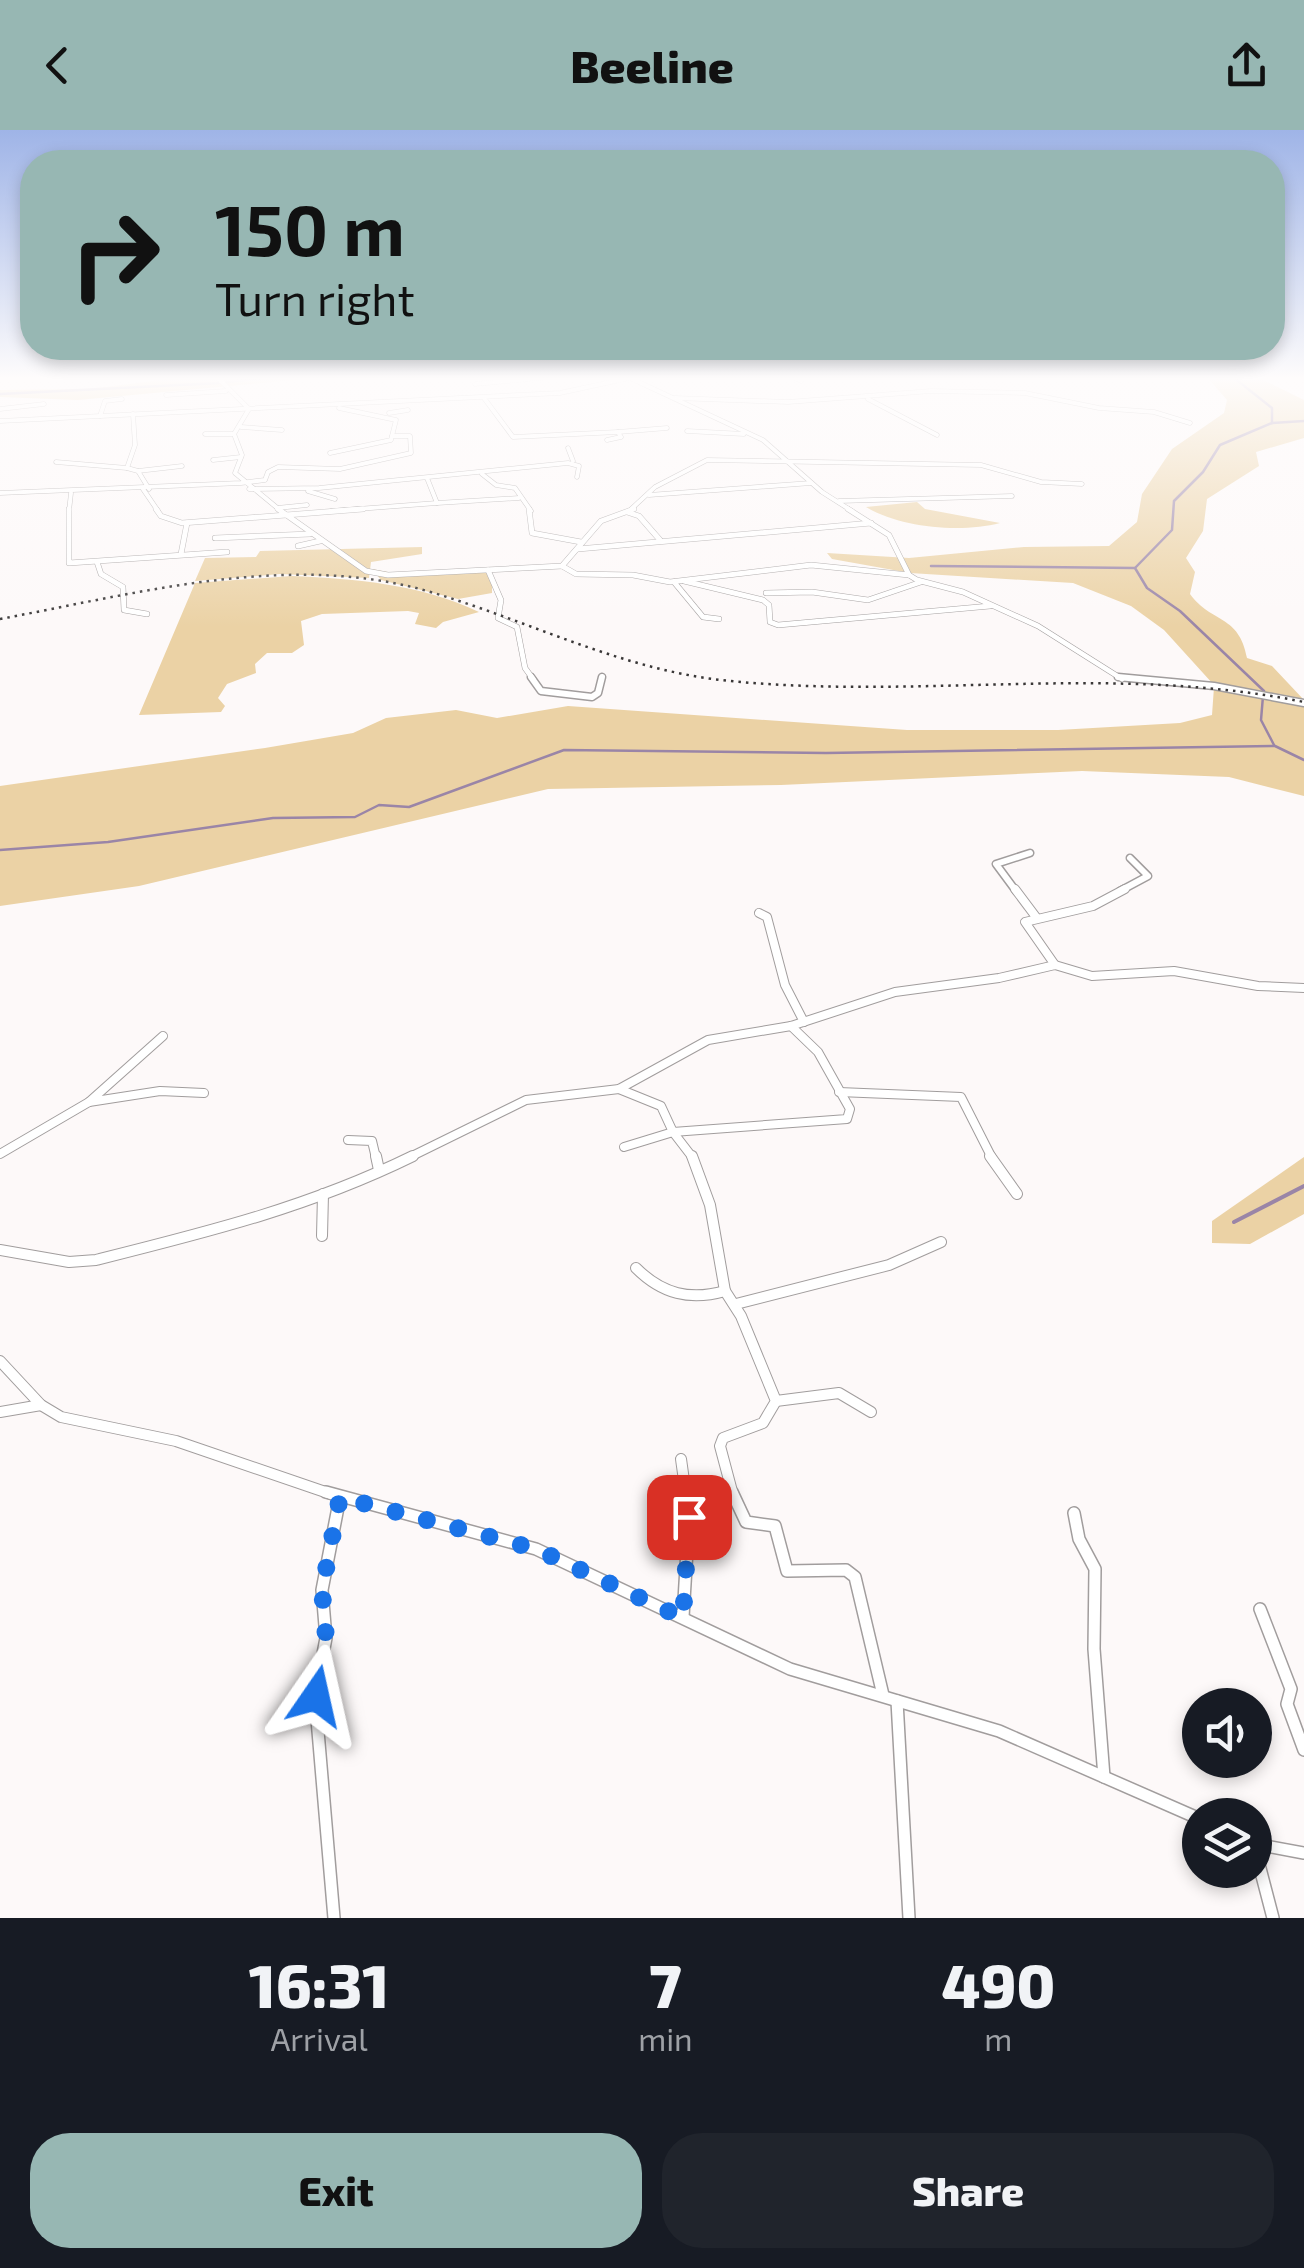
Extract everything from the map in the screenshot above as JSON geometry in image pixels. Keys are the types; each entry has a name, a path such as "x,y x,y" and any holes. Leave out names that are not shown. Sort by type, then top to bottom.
{"street":[{"path":"127,468 129,460"},
{"path":"240,460 235,472 248,489 320,542 374,573 410,576 562,566 576,574 674,582 714,573 812,565 909,575 994,605 1047,630 1124,680 1202,685 1304,703"},
{"path":"0,494 266,480 268,472 279,467 346,468 379,460"},
{"path":"562,566 604,520 626,512 697,462 731,460"},
{"path":"786,460 896,543 909,575"},
{"path":"812,460 982,465 1042,482 1082,484"},
{"path":"56,462 138,471 182,466"},
{"path":"248,489 426,478 568,462 580,466 577,476"},
{"path":"138,471 164,518 186,523 520,498"},
{"path":"473,473 488,476 496,485 510,485 530,511 532,533 579,546 871,523"},
{"path":"426,478 437,503"},
{"path":"649,495 811,483"},
{"path":"13,494 21,484"},
{"path":"304,488 334,499"},
{"path":"71,493 66,530 73,540 69,561 227,552"},
{"path":"840,501 1012,496"},
{"path":"273,508 307,505"},
{"path":"626,512 639,516 656,538 665,541"},
{"path":"181,554 186,523"},
{"path":"215,538 310,534"},
{"path":"298,546 320,542"},
{"path":"97,562 101,574 122,588 124,610 146,614"},
{"path":"74,572 76,563"},
{"path":"488,570 500,598 498,618 517,627 525,668 541,691 592,697 598,694 602,676"},
{"path":"684,581 765,601 770,622 778,625 994,605"},
{"path":"674,582 703,618 719,618"},
{"path":"766,593 809,592 868,600 921,582"},
{"path":"1030,852 996,864 1036,917"},
{"path":"1054,965 1024,924 1036,917 1093,906 1148,876 1130,858"},
{"path":"758,913 767,916 785,985 804,1022"},
{"path":"0,1250 70,1262 96,1260 262,1219 430,1150 526,1100 618,1089 708,1040 791,1026 895,992 999,978 1054,965 1092,976 1174,971 1258,986 1304,988"},
{"path":"624,1148 673,1132 847,1118 850,1109 820,1058 791,1026"},
{"path":"0,1154 89,1102 162,1036"},
{"path":"618,1089 661,1106 673,1132 690,1149 694,1169 704,1182 725,1291 736,1304 761,1380 776,1401 772,1418 764,1424 723,1438 720,1446 736,1507 746,1522 775,1526 787,1571 846,1570 855,1577 883,1695"},
{"path":"89,1102 160,1091 204,1093"},
{"path":"839,1092 960,1097 996,1167 1017,1194"},
{"path":"348,1140 372,1141 379,1170"},
{"path":"322,1236 323,1194"},
{"path":"736,1304 890,1265 941,1242"},
{"path":"636,1268 668,1293 706,1298 725,1291"},
{"path":"0,1361 41,1405 61,1417 176,1441 340,1497 536,1549 790,1669 999,1730 1182,1811"},
{"path":"776,1401 842,1390 860,1399 871,1412"},
{"path":"0,1412 41,1405"},
{"path":"681,1459 689,1517 683,1618"},
{"path":"334,1918 316,1696 325,1648 322,1590 340,1497"},
{"path":"1074,1513 1078,1539 1095,1575 1094,1638 1104,1777"},
{"path":"1260,1609 1290,1689 1287,1704 1304,1750"},
{"path":"897,1701 910,1918"},
{"path":"1272,1849 1304,1853"},
{"path":"1265,1888 1273,1918"}],"shaded area":[{"path":"1164,460 1258,460 1259,466 1207,499 1203,531 1186,558 1195,572 1190,594 1231,626 1247,658 1272,666 1304,700 1213,684 1164,630 1131,606 1073,583 910,573 832,559 827,553 909,558 1024,547 1109,546 1137,522 1142,494"},
{"path":"917,502 925,509 1000,523 968,528 931,527 896,520 866,507"},
{"path":"422,547 422,554 371,562 369,578 280,574 195,581 205,558 256,557 260,551"},
{"path":"372,569 403,575 397,577 486,571 492,574 492,593 458,599 381,580"},
{"path":"292,576 411,589 479,612 443,622 436,628 415,624 419,613 408,611 322,614 301,621 304,645 292,653 267,653 255,664 256,673 227,684 218,698 225,706 221,712 139,715 195,583"},
{"path":"1214,687 1304,704 1304,796 1229,777 1082,771 781,785 548,789 139,886 0,906 0,786 265,748 353,733 386,718 456,710 497,718 568,706 907,730 1058,730 1180,723 1212,715"},
{"path":"1304,1157 1304,1214 1250,1244 1212,1243 1212,1221"}],"waterway":[{"path":"1135,568 1172,530 1174,501 1210,460"},
{"path":"931,566 1135,568"},
{"path":"1135,568 1147,588 1180,611 1264,691"},
{"path":"1263,696 1261,720 1274,745"},
{"path":"0,850 108,842 273,818 355,817 379,805 409,807 564,750 826,753 1275,746 1304,760"},
{"path":"1234,1222 1304,1186"}],"railway":[{"path":"0,619 217,580 326,575 381,581 434,593 617,657 691,676 802,686 1161,685 1304,702"}],"route":[{"path":"316,1696 326,1638 322,1590 340,1497 536,1549 683,1618 689,1517"}]}
